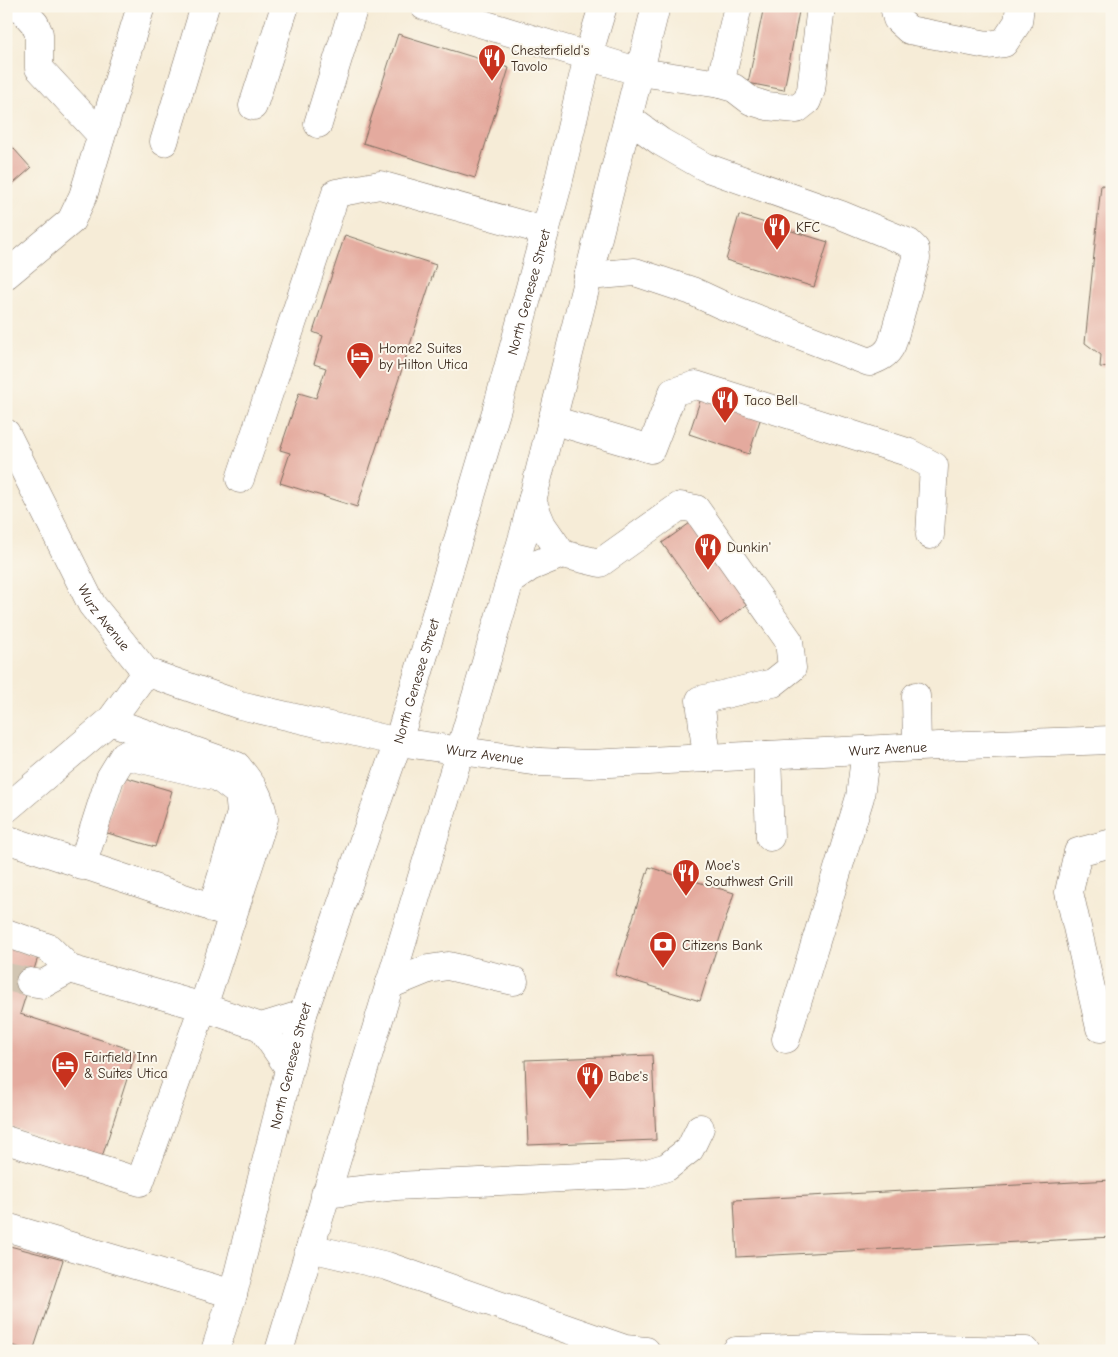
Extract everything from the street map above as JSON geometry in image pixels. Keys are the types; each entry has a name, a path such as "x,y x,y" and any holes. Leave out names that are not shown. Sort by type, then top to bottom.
{"main road":[{"path":"19,6 35,24 39,34 39,68 102,135"},
{"path":"6,275 71,221 83,196 141,6"},
{"path":"164,142 205,6"},
{"path":"253,106 285,6"},
{"path":"318,124 354,6"},
{"path":"424,6 640,72 720,84 734,88 751,101 767,106 797,109 807,101 811,90 821,6"},
{"name":"North Genesee Street","path":"215,1351 233,1294 303,1014 398,742 496,412 545,231 588,56 603,6"},
{"path":"279,1351 510,581 532,501 656,6"},
{"path":"720,84 738,6"},
{"path":"894,6 897,19 909,30 987,45 1004,44 1018,22 1020,6"},
{"path":"588,276 635,272 692,291 722,305 869,362 880,359 888,352 892,344 916,258 915,249 910,243 841,215 705,167 661,142 628,118"},
{"path":"240,479 336,193 380,185 545,231"},
{"path":"552,420 651,449 673,392 696,385 907,452 934,466 930,535"},
{"name":"Wurz Avenue","path":"6,433 92,605 146,672 240,705 398,742 540,762 590,764 917,747 1112,740"},
{"path":"532,501 542,525 562,554"},
{"path":"510,581 530,567 562,554 600,563 680,506 696,509 789,641 792,668 773,683 700,700 706,758"},
{"path":"6,809 110,720 146,672"},
{"path":"916,696 917,747"},
{"path":"110,720 237,766 251,783 260,800 264,819 223,911"},
{"path":"786,1039 860,797 866,750"},
{"path":"6,1140 140,1182 202,1007 223,911 241,813 239,793 218,777 124,755 110,778 82,866"},
{"path":"766,755 770,837"},
{"path":"6,839 82,866 223,911"},
{"path":"1100,1028 1069,892 1078,852 1112,843"},
{"path":"6,933 49,948 70,969 202,1007 261,1027 303,1014"},
{"path":"389,985 428,969 448,966 514,981"},
{"path":"30,982 43,984 70,969"},
{"path":"261,1027 289,1068"},
{"path":"325,1194 396,1186 644,1174 667,1167 690,1149 700,1128"},
{"path":"6,1227 233,1294"},
{"path":"310,1248 386,1266 632,1350"},
{"path":"736,1351 838,1347 1026,1351"}],"building":[{"path":"764,6 800,6 784,90 748,83"},
{"path":"398,34 509,68 475,178 363,143"},
{"path":"6,140 31,168 6,190"},
{"path":"1101,185 1112,186 1112,368 1100,367 1101,355 1085,343"},
{"name":"KFC","path":"739,215 828,242 814,287 726,260"},
{"name":"Home2 Suites by Hilton Utica","path":"345,235 436,265 357,507 280,483 290,453 280,450 299,393 316,398 326,368 314,364 323,336 313,332"},
{"name":"Taco Bell","path":"702,395 762,414 749,454 689,434"},
{"name":"Dunkin'","path":"697,518 755,598 720,624 662,543"},
{"path":"121,776 172,791 155,847 104,832"},
{"path":"649,867 734,893 700,1001 615,975"},
{"name":"Fairfield Inn & Suites Utica","path":"6,947 38,957 20,1014 136,1051 102,1157 6,1126"},
{"name":"Babe's","path":"652,1055 656,1140 528,1145 525,1060"},
{"path":"1112,1180 1112,1237 737,1257 734,1200"},
{"path":"6,1245 63,1260 33,1351 6,1344"}],"tunnel":[{"path":"6,977 30,982"}],"place":[{"name":"Chesterfield's Tavolo","path":"492,82"},
{"name":"KFC","path":"777,251"},
{"name":"Home2 Suites by Hilton Utica","path":"360,380"},
{"name":"Taco Bell","path":"725,424"},
{"name":"Dunkin'","path":"708,571"},
{"name":"Moe's Southwest Grill","path":"686,897"},
{"name":"Citizens Bank","path":"663,969"},
{"name":"Fairfield Inn & Suites Utica","path":"65,1089"},
{"name":"Babe's","path":"590,1100"}]}
